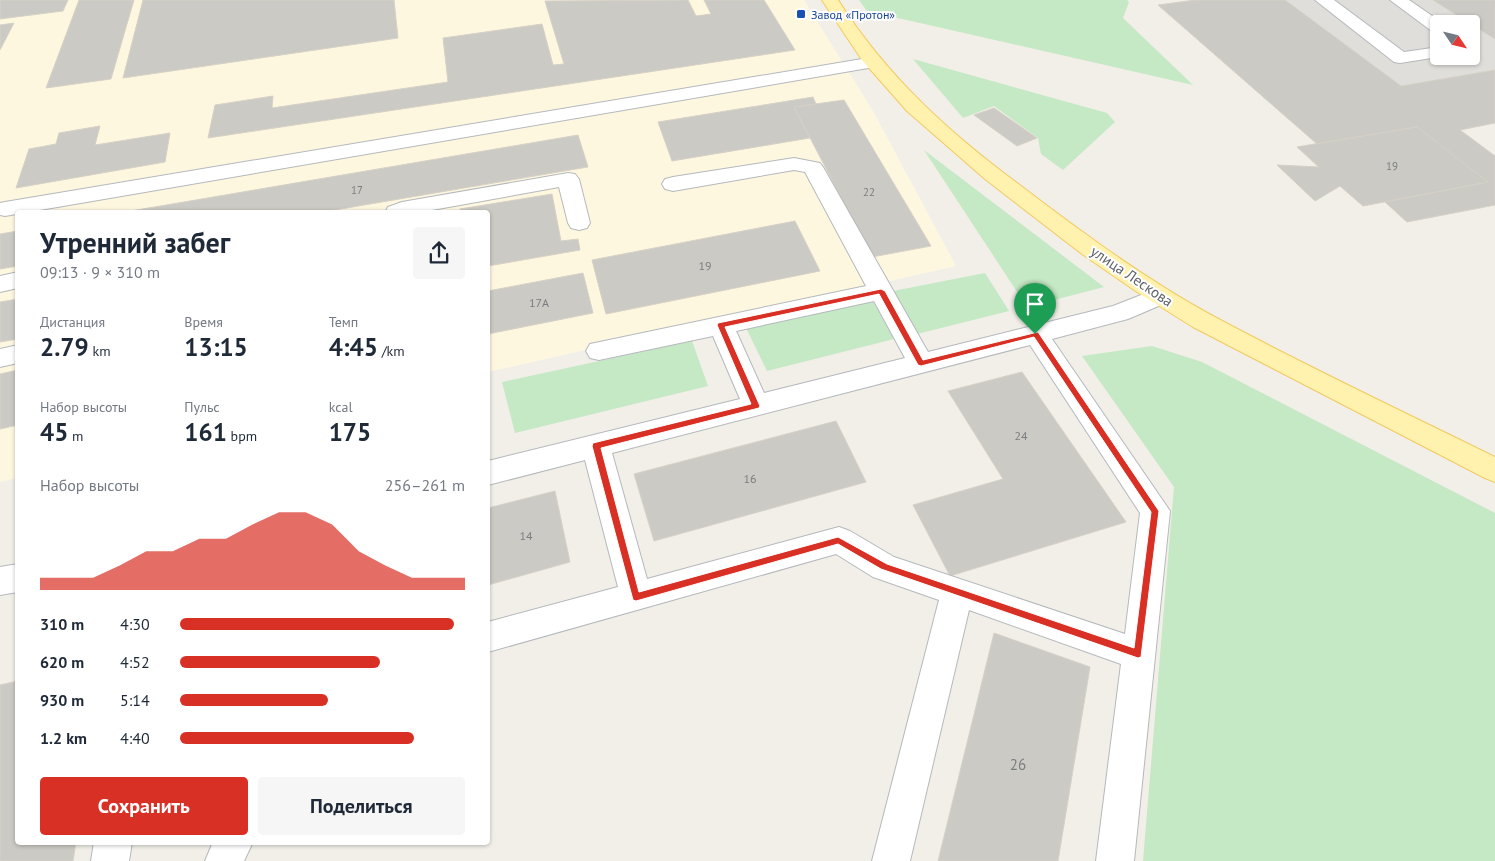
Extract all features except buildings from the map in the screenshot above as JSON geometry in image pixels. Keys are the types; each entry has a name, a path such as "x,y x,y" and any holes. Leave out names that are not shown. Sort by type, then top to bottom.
{"main road":[{"name":"улица Лескова","path":"830,0 852,35 895,87 948,139 1024,200 1121,272 1202,320 1495,470"}],"street":[{"path":"1323,0 1400,58 1430,53"},
{"path":"1398,0 1430,22"},
{"path":"5,209 783,79 874,62"},
{"path":"673,184 794,164 813,167 921,363"},
{"path":"400,210 568,179 580,223"},
{"path":"0,284 15,281"},
{"path":"599,351 881,291"},
{"path":"490,472 756,406 1119,312 1159,296"},
{"path":"721,325 756,406"},
{"path":"1035,334 1155,511 1115,861"},
{"path":"0,358 15,355"},
{"path":"596,446 636,597"},
{"path":"490,636 838,540 884,567 1138,654"},
{"path":"0,581 15,578"},
{"path":"891,861 957,592"},
{"path":"110,861 113,845"},
{"path":"224,861 232,845"}],"shaded area":[{"path":"0,0 804,0 873,111 956,266 490,372 490,210 15,210 15,478 0,482"},
{"path":"1195,0 1495,0 1495,123 1461,130 1495,156 1495,205 1407,222 1385,202 1363,206 1340,186 1315,201 1277,165 1318,167 1297,147 1317,143"}],"green space":[{"path":"859,0 1127,0 1129,2 1123,18 1193,85 867,11"},
{"path":"913,59 1107,113 1115,122 1063,170 1041,154 1038,138 994,106 963,118"},
{"path":"924,150 1104,287 1027,307"},
{"path":"985,273 1009,311 917,334 893,291"},
{"path":"871,298 894,339 767,371 746,328"},
{"path":"692,341 708,386 515,433 502,382"},
{"path":"1152,346 1202,362 1495,513 1495,861 1143,861 1174,487 1082,356"}],"place":[{"name":"Завод «Протон»","path":"801,14"}],"route":[{"path":"881,291 921,363 1035,334 1155,511 1138,654 884,567 838,540 636,597 596,446 756,406 721,325 881,291"}]}
